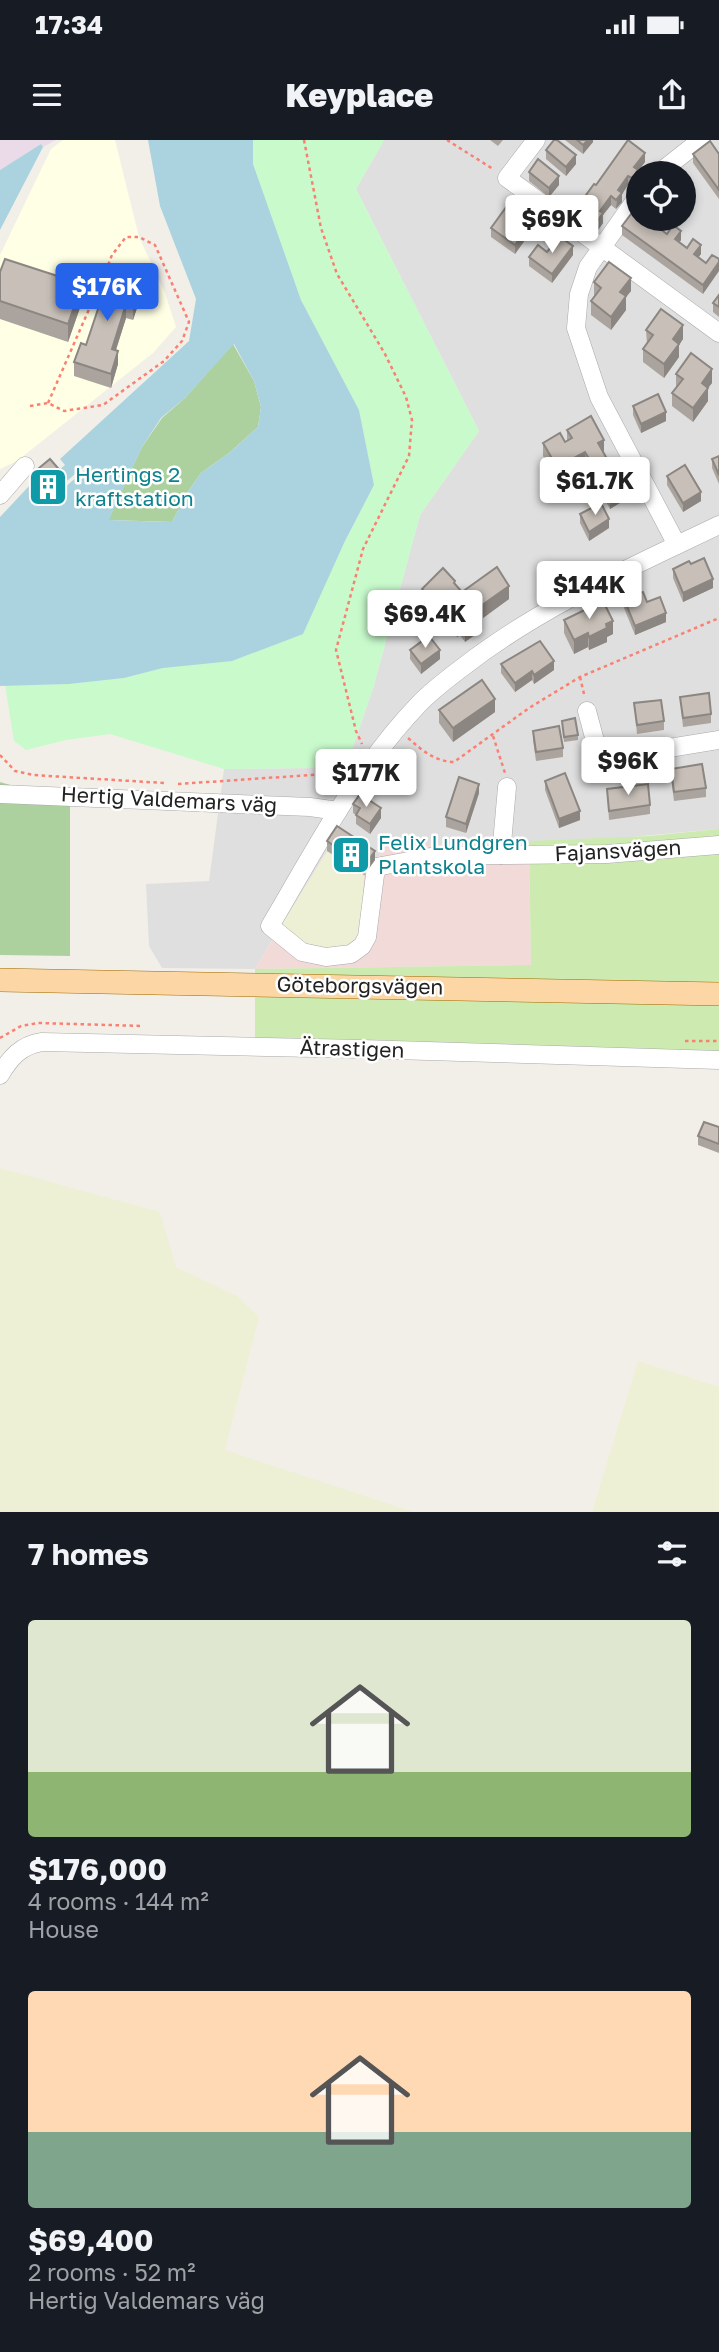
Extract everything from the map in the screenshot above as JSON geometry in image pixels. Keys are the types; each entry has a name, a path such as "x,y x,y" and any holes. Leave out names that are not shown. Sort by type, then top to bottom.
{"main road":[{"name":"Göteborgsvägen","path":"0,980 719,994"}],"street":[{"path":"536,140 507,178 719,333"},
{"path":"674,161 701,140"},
{"path":"626,212 587,267 579,294 576,328 599,397 677,545"},
{"path":"0,495 25,466"},
{"path":"338,811 370,761 418,704 440,684 518,627 589,588 719,525"},
{"path":"587,711 598,752 663,749 719,740"},
{"path":"501,855 507,787"},
{"name":"Hertig Valdemars väg","path":"0,794 310,807 338,811"},
{"name":"Fajansvägen","path":"338,811 270,926 302,952 326,957 351,954 362,946 367,937 376,867 436,856 607,854 719,845"},
{"name":"Ätrastigen","path":"0,1075 10,1058 31,1043 42,1042 719,1060"}],"path":[{"path":"0,755 15,771 33,775 173,784 332,773 370,761 356,731 336,650 363,549 409,456 412,420 406,397 385,354 337,274 321,228 304,140"},
{"path":"447,140 507,178"},
{"path":"30,406 48,403 64,411 103,405 164,360 182,341 189,322 155,246 139,237 126,237 113,255 102,279"},
{"path":"48,403 96,292"},
{"path":"397,729 422,751 442,762 454,762 529,708 580,677 719,618"},
{"path":"493,736 505,768 507,787"}],"shaded area":[{"path":"0,140 56,140 43,147 41,144 0,170"},
{"path":"63,140 115,140 139,237 165,293 176,327 153,353 17,461 0,469 0,255 51,149"},
{"path":"384,140 719,140 719,829 375,860 282,924 255,969 162,968 149,946 146,884 209,881 224,769 311,768 350,756 374,685 420,515 479,431 356,189"},
{"path":"337,835 375,860 388,845 529,841 531,965 255,969"},
{"path":"327,851 364,875 361,943 354,949 311,952 285,933 282,924"},
{"path":"0,1168 160,1212 176,1267 237,1296 259,1317 225,1450 414,1512 0,1512"},
{"path":"638,1361 719,1387 719,1512 592,1512"}],"green space":[{"path":"253,140 384,140 356,189 479,431 420,515 374,685 350,756 311,768 224,769 110,734 66,740 26,750 14,741 5,685 69,684 124,678 163,668 344,543 374,485 359,410 301,300 253,164"},
{"path":"233,344 254,381 261,407 258,427 201,473 172,522 108,520 142,447 162,418 185,398"},
{"path":"0,782 70,802 70,956 0,955"},
{"path":"719,829 719,1065 255,1040 255,969 531,965 529,841 649,836"}],"water":[{"path":"148,140 253,140 253,164 301,300 359,410 374,485 344,543 303,634 232,661 163,668 124,678 69,684 0,686 0,517 30,485 46,504 88,467 86,465 62,485 53,475 65,465 60,459 189,341 196,299 160,206","holes":["234,344 254,381 261,407 258,427 201,473 172,522 109,520 142,447 161,418 185,398"]},
{"path":"41,144 43,147 0,230 0,170"}],"building":[{"path":"554,140 576,155 566,167 546,150"},
{"path":"628,140 645,153 639,161 626,161 626,179 618,190 622,193 616,200 611,196 600,211 603,213 598,220 578,206 594,184 596,185"},
{"path":"710,141 719,154 719,190 693,154"},
{"path":"538,159 559,176 549,188 529,172"},
{"path":"507,206 517,213 521,207 535,217 515,245 491,228"},
{"path":"629,231 663,231 667,234 669,231 681,231 675,239 687,248 693,239 701,245 694,254 706,263 712,255 719,259 703,285"},
{"path":"559,236 573,246 552,274 529,257 538,245 547,252"},
{"path":"5,259 82,284 68,324 0,301 0,272"},
{"path":"609,262 631,278 620,292 626,296 611,317 591,301 601,288 594,282"},
{"path":"102,273 140,285 133,307 126,304 112,349 118,351 111,374 74,362 81,343 86,345 102,297 95,295"},
{"path":"719,295 719,307 713,303"},
{"path":"661,309 683,325 673,339 679,344 664,364 643,349 653,335 646,330"},
{"path":"691,353 712,369 702,383 708,388 693,408 672,393 683,379 676,374"},
{"path":"658,394 666,412 641,424 633,406"},
{"path":"591,416 604,440 598,443 623,487 610,495 585,452 557,467 543,443 560,433 565,442 572,438 567,430"},
{"path":"719,456 719,475 712,459"},
{"path":"50,459 63,474 47,488 33,473"},
{"path":"685,465 701,492 683,503 667,476"},
{"path":"601,503 609,519 589,532 580,514"},
{"path":"704,558 713,579 683,593 673,569 689,561 691,564"},
{"path":"497,567 509,586 478,608 483,616 465,629 460,621 457,624 444,606 447,604 439,597 434,601 422,589 443,568 462,592"},
{"path":"643,592 647,602 660,597 666,613 635,626 624,599"},
{"path":"603,601 613,621 606,624 607,628 589,637 588,633 574,640 564,620"},
{"path":"429,636 440,650 421,664 410,650"},
{"path":"540,641 554,661 534,675 532,671 515,683 501,664"},
{"path":"482,680 495,699 453,728 439,710"},
{"path":"709,693 711,714 683,718 680,697"},
{"path":"661,700 664,721 637,725 634,703"},
{"path":"575,718 578,735 564,737 562,721"},
{"path":"559,726 563,748 536,752 533,731"},
{"path":"702,764 706,788 674,792 671,769"},
{"path":"565,773 580,811 559,819 545,781"},
{"path":"459,777 479,784 466,824 446,817"},
{"path":"648,784 650,805 609,811 607,789"},
{"path":"360,794 381,808 370,824 356,815 360,808 353,804"},
{"path":"337,826 375,851 364,866 327,841"},
{"path":"704,1122 719,1127 719,1144 698,1136"}],"place":[{"name":"Hertings 2 kraftstation","path":"48,487"},
{"name":"Felix Lundgren Plantskola","path":"351,855"}]}
